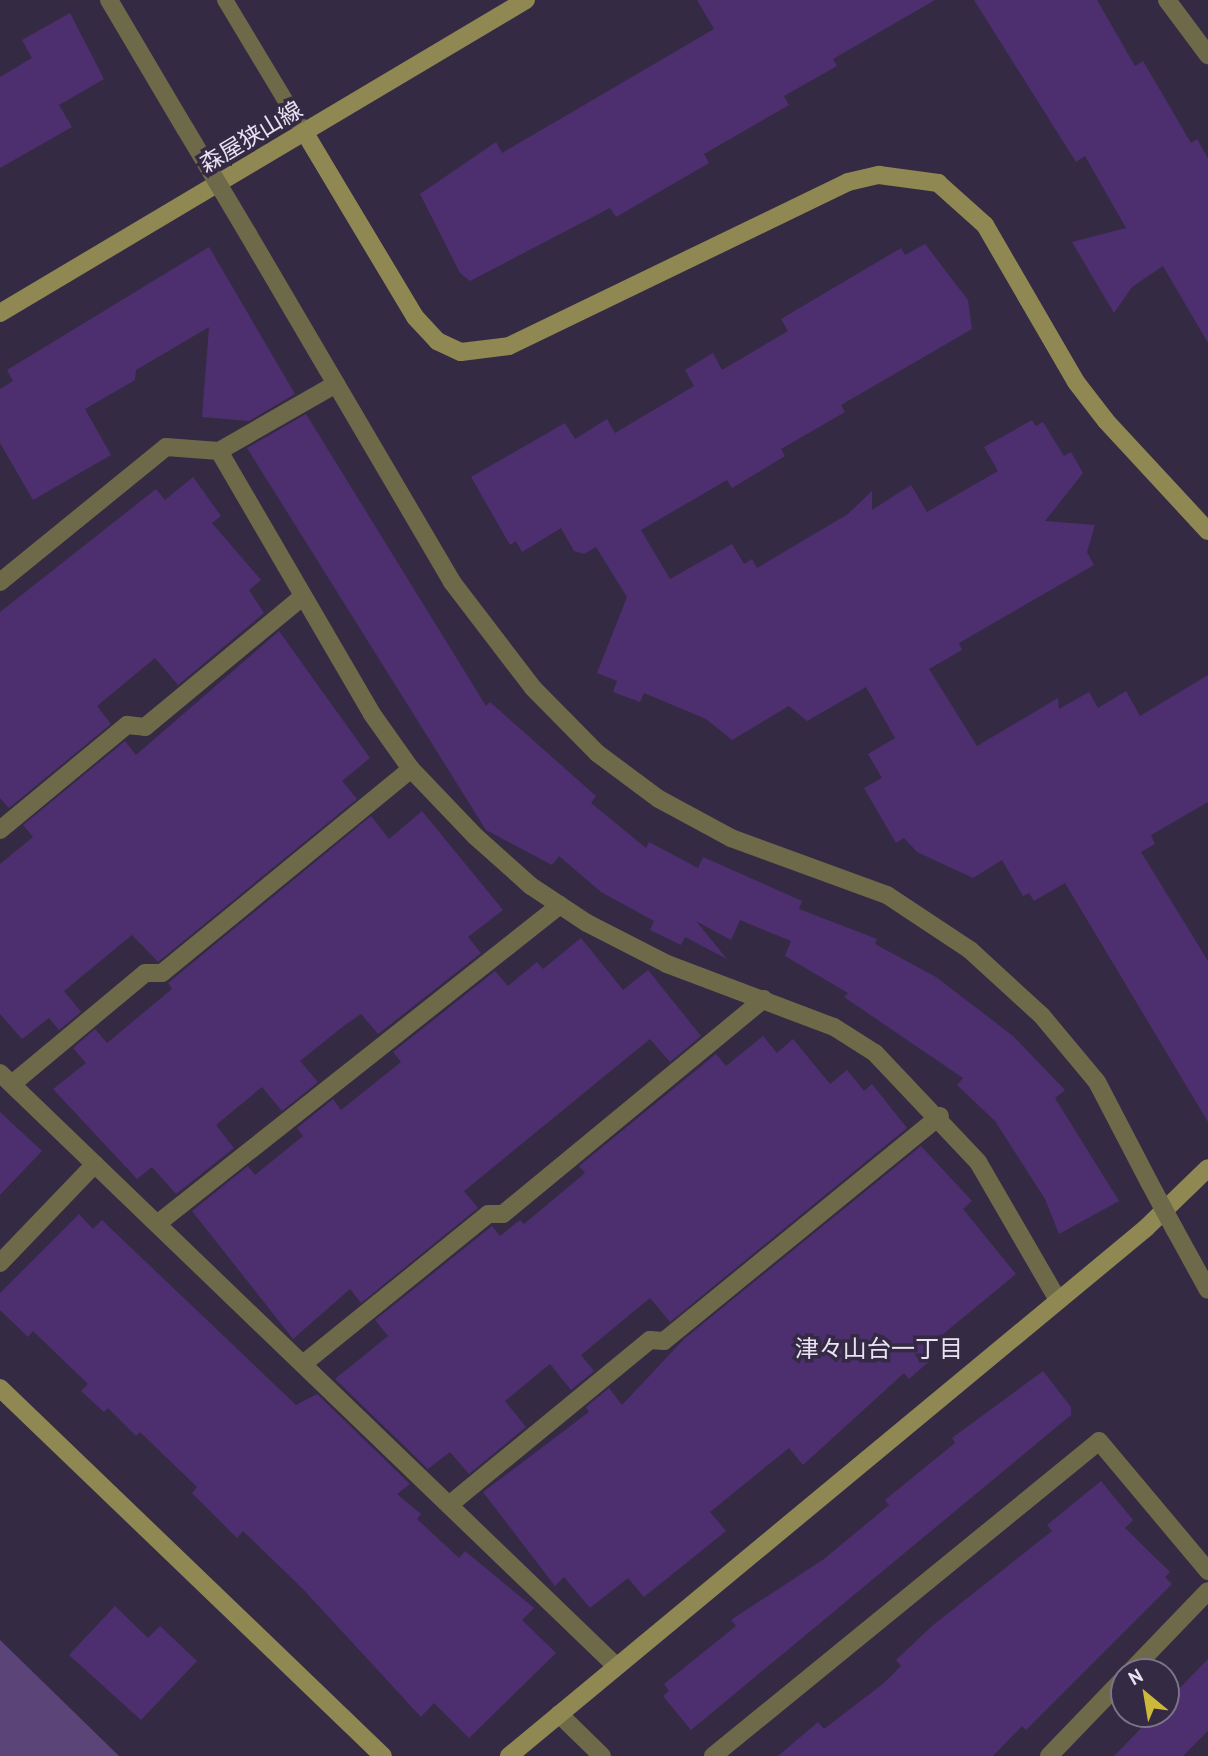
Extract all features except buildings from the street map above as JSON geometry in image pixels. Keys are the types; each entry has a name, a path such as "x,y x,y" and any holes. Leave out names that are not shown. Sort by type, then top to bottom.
{"street":[{"path":"109,0 452,582 533,688 597,752 659,799 731,838 887,895 970,950 1042,1016 1097,1082 1208,1290"},
{"name":"森屋狭山線","path":"0,313 526,0"},
{"path":"1167,0 1208,55"},
{"path":"305,133 415,317 437,341 461,352 509,346 848,182 879,175 938,183 985,225 1076,382 1105,421 1208,531"},
{"path":"0,582 166,447 219,451 336,384"},
{"path":"219,451 302,597 411,769 475,836 560,905 667,964 834,1027 875,1053 940,1116 1014,1216 1058,1300"},
{"path":"0,830 127,725 145,727 302,597"},
{"path":"411,769 162,974 145,973 6,1079 616,1666"},
{"path":"157,1224 560,905"},
{"path":"303,1364 488,1214 503,1214 764,999"},
{"path":"449,1504 650,1340 664,1341 940,1116"},
{"path":"0,1263 95,1164"},
{"path":"509,1756 1058,1300 1208,1168"},
{"path":"0,1388 383,1756"},
{"path":"713,1756 1099,1441 1206,1565"},
{"path":"1143,1658 1208,1591"},
{"path":"1049,1756 1110,1693"},
{"path":"559,1714 602,1756"}],"lane":[{"path":"225,0 305,133"}],"shaded area":[{"path":"0,1640 78,1716 119,1756 0,1756"}],"district":[{"name":"津々山台一丁目","path":"879,1349"}]}
